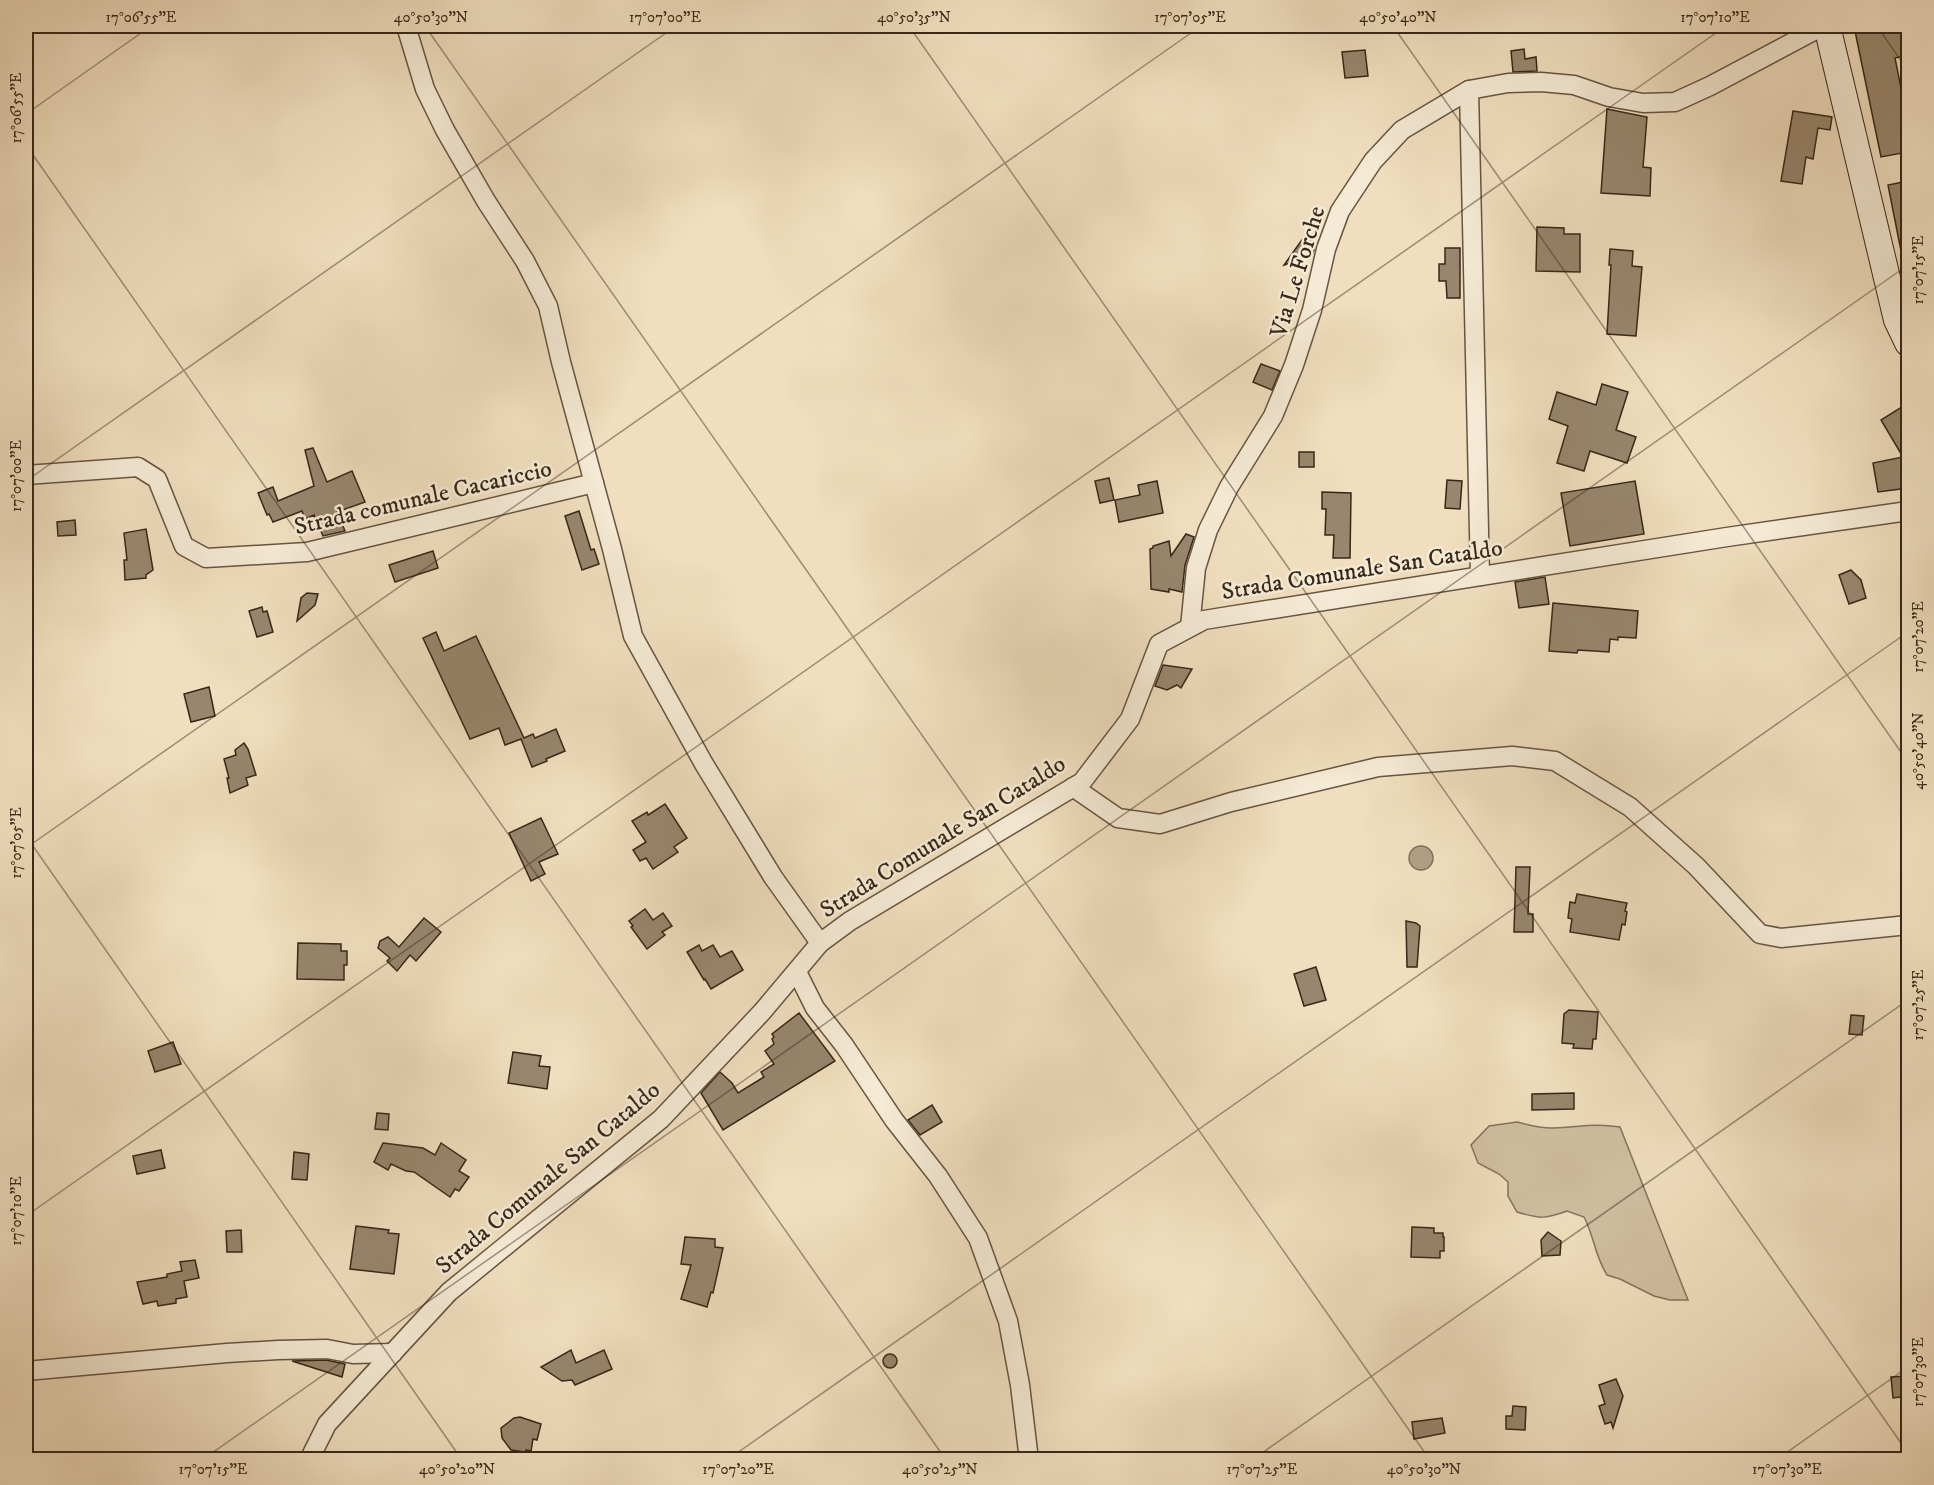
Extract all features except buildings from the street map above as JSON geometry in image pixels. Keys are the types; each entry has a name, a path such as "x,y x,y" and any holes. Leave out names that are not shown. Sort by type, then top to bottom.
{"main road":[{"path":"1827,26 1897,320 1908,343"}],"street":[{"path":"405,26 425,89 445,130 486,201 525,261 548,306 633,636 710,774 773,877 820,942"},
{"name":"Via Le Forche","path":"1191,627 1196,568 1208,530 1229,487 1273,416 1305,332 1326,249 1340,211 1373,161 1402,130 1469,90 1508,83 1541,81 1574,85 1610,97 1643,103 1675,102 1823,26"},
{"path":"1469,90 1480,576"},
{"name":"Strada comunale Cacariccio","path":"26,475 138,467 157,479 184,546 206,558 307,552 594,483"},
{"name":"Strada Comunale San Cataldo","path":"309,1460 327,1424 449,1292 661,1119 762,1012 820,942 850,921 1082,782 1130,719 1159,644 1204,620 1727,537 1908,511"},
{"path":"1072,787 1118,818 1160,824 1231,802 1378,767 1512,756 1555,761 1630,807 1696,866 1760,934 1781,938 1908,925"},
{"path":"797,972 815,1008 844,1045 894,1120 938,1176 978,1238 1008,1321 1020,1385 1029,1460"},
{"path":"26,1371 278,1350 327,1349 353,1354 393,1353"}],"shaded area":[{"path":"1421,846 1429,850 1433,858 1429,866 1421,870 1413,866 1409,858 1413,850"},
{"path":"1517,1122 1549,1128 1595,1125 1620,1127 1688,1300 1670,1300 1654,1296 1607,1275 1584,1217 1567,1211 1542,1217 1517,1212 1508,1196 1508,1182 1499,1174 1478,1163 1471,1145 1489,1126"}]}
